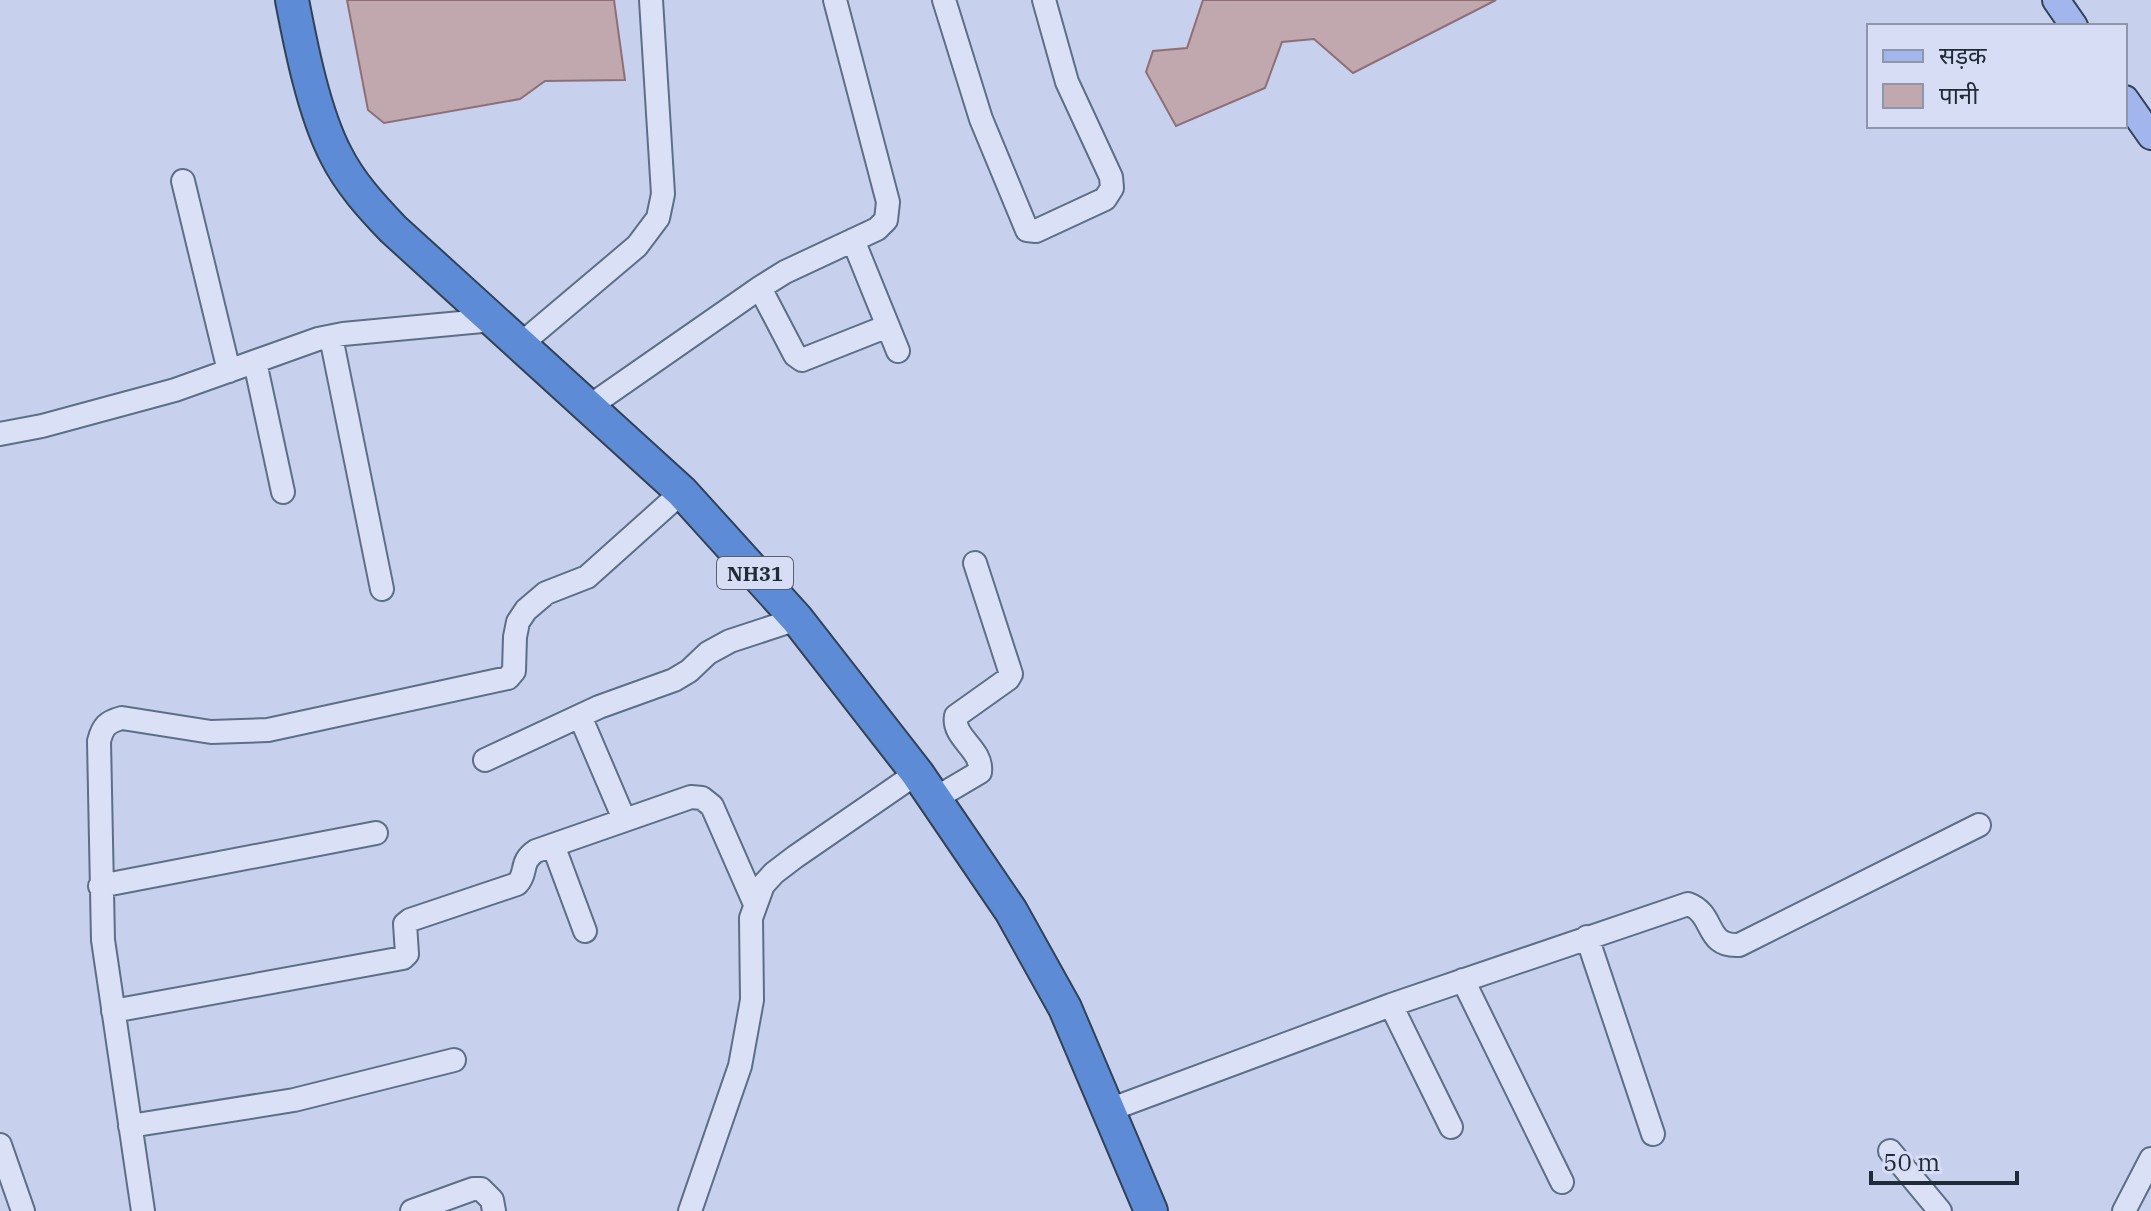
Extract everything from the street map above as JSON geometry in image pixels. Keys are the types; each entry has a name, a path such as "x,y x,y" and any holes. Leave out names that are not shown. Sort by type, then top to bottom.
{"highway":[{"name":"NH31","path":"292,0 322,122 335,154 364,198 393,229 682,492 797,619 926,786 975,855 1019,924 1065,1008 1151,1211"}],"main road":[{"path":"2056,0 2073,24"},
{"path":"2127,102 2151,136"}],"street":[{"path":"521,344 637,246 658,218 663,194 651,0"},
{"path":"590,406 785,272 877,229 886,220 888,202 835,0"},
{"path":"944,0 958,53 1001,171 1027,230 1036,231 1097,204 1105,199 1112,188 1111,177 1067,82 1044,0"},
{"path":"183,181 229,371"},
{"path":"853,240 898,351"},
{"path":"760,288 795,355 802,360 888,326"},
{"path":"0,434 42,426 175,390 331,337 493,320"},
{"path":"331,337 382,589"},
{"path":"255,362 283,492"},
{"path":"143,1211 103,940 99,741 103,727 112,720 122,718 211,732 268,730 508,678 514,671 518,622 526,610 546,593 587,577 682,492"},
{"path":"690,1211 740,1066 752,1000 751,918 763,885 774,873 926,786 980,772 980,760 957,729 956,716 1011,674 975,563"},
{"path":"485,760 580,716 674,680 708,653 730,641 797,619"},
{"path":"580,716 624,819"},
{"path":"113,1011 403,958 408,948 405,924 410,920 517,884 529,856 553,845 691,797 702,798 712,806 755,904"},
{"path":"1109,1110 1391,1005 1688,904 1697,907 1718,942 1739,945 1979,825"},
{"path":"100,886 376,833"},
{"path":"553,845 585,931"},
{"path":"1587,937 1653,1134"},
{"path":"1463,980 1562,1182"},
{"path":"1391,1005 1451,1127"},
{"path":"130,1126 294,1100 454,1060"},
{"path":"0,1145 23,1211"},
{"path":"1890,1151 1940,1211"},
{"path":"2124,1211 2151,1159"},
{"path":"412,1211 473,1189 481,1189 492,1200 494,1211"}],"water":[{"path":"347,0 614,0 625,80 545,81 520,99 384,123 368,110"},
{"path":"1203,0 1496,0 1353,73 1314,39 1282,42 1265,88 1176,126 1146,72 1153,51 1187,48"}]}
